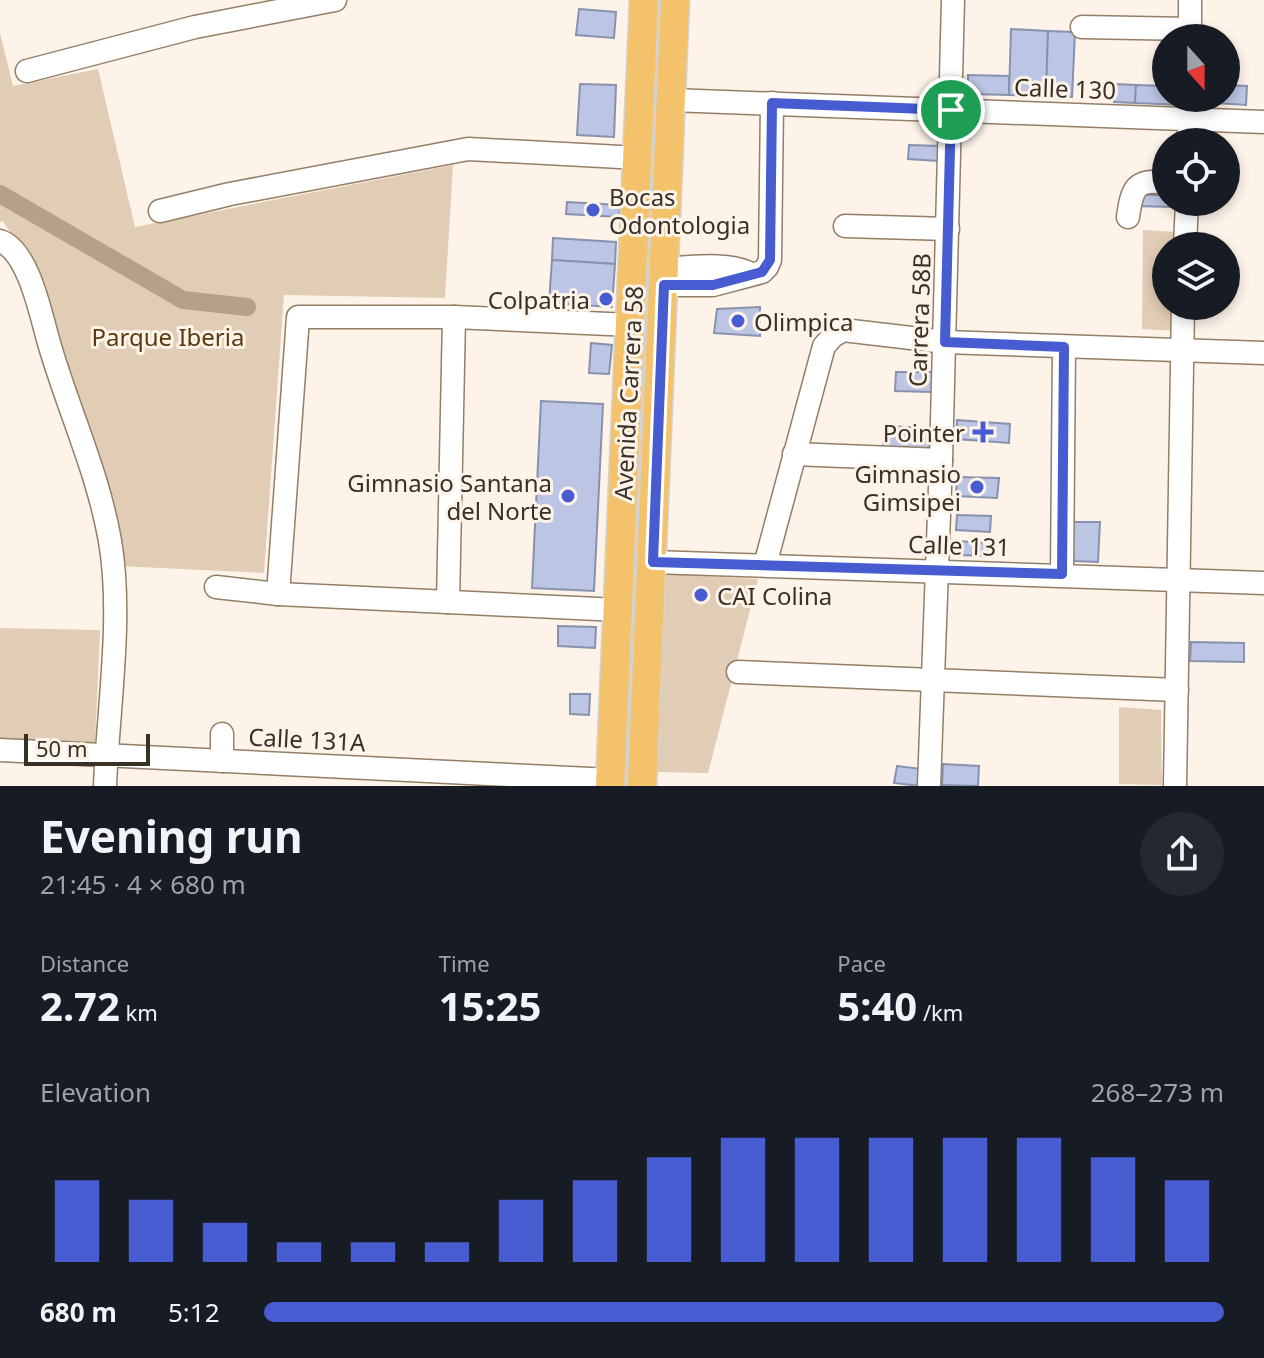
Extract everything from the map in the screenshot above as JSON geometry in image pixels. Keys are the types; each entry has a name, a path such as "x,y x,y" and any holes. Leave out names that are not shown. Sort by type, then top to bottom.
{"main road":[{"name":"Avenida Carrera 58","path":"611,783 644,0"},
{"name":"Avenida Carrera 58","path":"642,786 675,0"}],"street":[{"path":"27,71 195,27 335,0"},
{"name":"Carrera 58B","path":"929,786 945,342 953,0"},
{"path":"1190,0 1190,24"},
{"path":"1082,27 1152,31"},
{"name":"Calle 130","path":"671,100 951,110 1152,109"},
{"path":"664,277 713,285 762,272 770,260 772,103"},
{"name":"Calle 130","path":"1206,112 1264,122"},
{"path":"160,211 230,194 468,149 639,158"},
{"path":"1128,217 1135,188 1141,183 1152,183"},
{"path":"845,226 948,229"},
{"path":"0,241 19,254 33,291 52,354 90,457 110,543 115,616 105,786"},
{"path":"278,594 298,317 454,317 631,325"},
{"path":"448,602 454,317"},
{"path":"1175,786 1183,320"},
{"path":"765,565 824,346 843,330 945,342 1264,353"},
{"path":"1062,574 1064,347"},
{"path":"794,454 941,460"},
{"name":"Calle 131","path":"653,562 1264,583"},
{"path":"216,587 278,594 619,610"},
{"path":"738,672 1177,690"},
{"path":"222,734 222,761"},
{"name":"Calle 131A","path":"0,750 222,761 272,775 611,783"}],"green space":[{"path":"652,0 665,0 628,786 614,786"},
{"name":"Parque Iberia","path":"0,33 13,86 98,69 135,227 453,165 445,298 284,295 264,573 118,566 27,260 3,221 0,222"},
{"path":"1143,230 1177,232 1152,232 1152,320 1175,320 1175,331 1142,329"},
{"path":"665,574 758,579 708,773 653,772"},
{"path":"0,628 100,630 95,743 0,738"},
{"path":"1119,707 1161,710 1162,785 1119,784"}],"building":[{"path":"579,9 616,12 614,38 576,35"},
{"path":"1011,29 1048,31 1046,96 1009,95"},
{"path":"1048,31 1075,32 1072,97 1046,96"},
{"path":"968,75 1009,76 1009,95 971,94"},
{"path":"580,84 616,85 614,137 577,135"},
{"path":"1115,84 1136,85 1135,103 1114,102"},
{"path":"1136,85 1152,86 1152,104 1135,103"},
{"path":"1240,86 1247,86 1246,105 1240,105"},
{"path":"909,145 939,146 938,161 908,159"},
{"path":"1136,195 1152,195 1152,206 1135,206"},
{"name":"Bocas Odontologia","path":"567,202 620,205 619,217 566,214"},
{"path":"553,238 616,242 615,264 552,260"},
{"path":"552,260 615,264 612,307 549,303"},
{"name":"Olimpica","path":"760,307 760,336 714,333 717,309"},
{"path":"591,343 612,345 609,374 589,373"},
{"path":"896,372 932,372 932,392 895,391"},
{"name":"Gimnasio Santana del Norte","path":"541,401 603,404 594,591 532,588"},
{"name":"Pointer","path":"957,420 1010,424 1009,443 956,439"},
{"path":"884,426 930,428 930,446 923,451 883,449"},
{"name":"Gimnasio Gimsipei","path":"957,477 999,478 997,498 956,496"},
{"path":"957,515 991,516 990,532 956,530"},
{"path":"1070,522 1100,522 1098,562 1074,561 1069,555"},
{"path":"956,541 990,543 990,556 955,555"},
{"path":"558,626 596,627 595,648 558,646"},
{"path":"1191,642 1244,643 1244,662 1190,661"},
{"path":"570,694 590,694 589,715 570,714"},
{"path":"943,764 979,766 978,786 942,785"},
{"path":"897,766 922,769 920,786 894,783"}],"waterway":[{"path":"0,194 183,300 247,307"}],"place":[{"name":"Bocas Odontologia","path":"593,210"},
{"name":"Colpatria","path":"606,299"},
{"name":"Olimpica","path":"738,321"},
{"name":"Pointer","path":"983,432"},
{"name":"Gimnasio Gimsipei","path":"977,487"},
{"name":"Gimnasio Santana del Norte","path":"568,496"},
{"name":"CAI Colina","path":"701,595"}],"route":[{"path":"772,103 951,110 945,342 1064,347 1062,574 653,562 664,285 713,285 762,272 767,267 770,260 772,103"}]}
